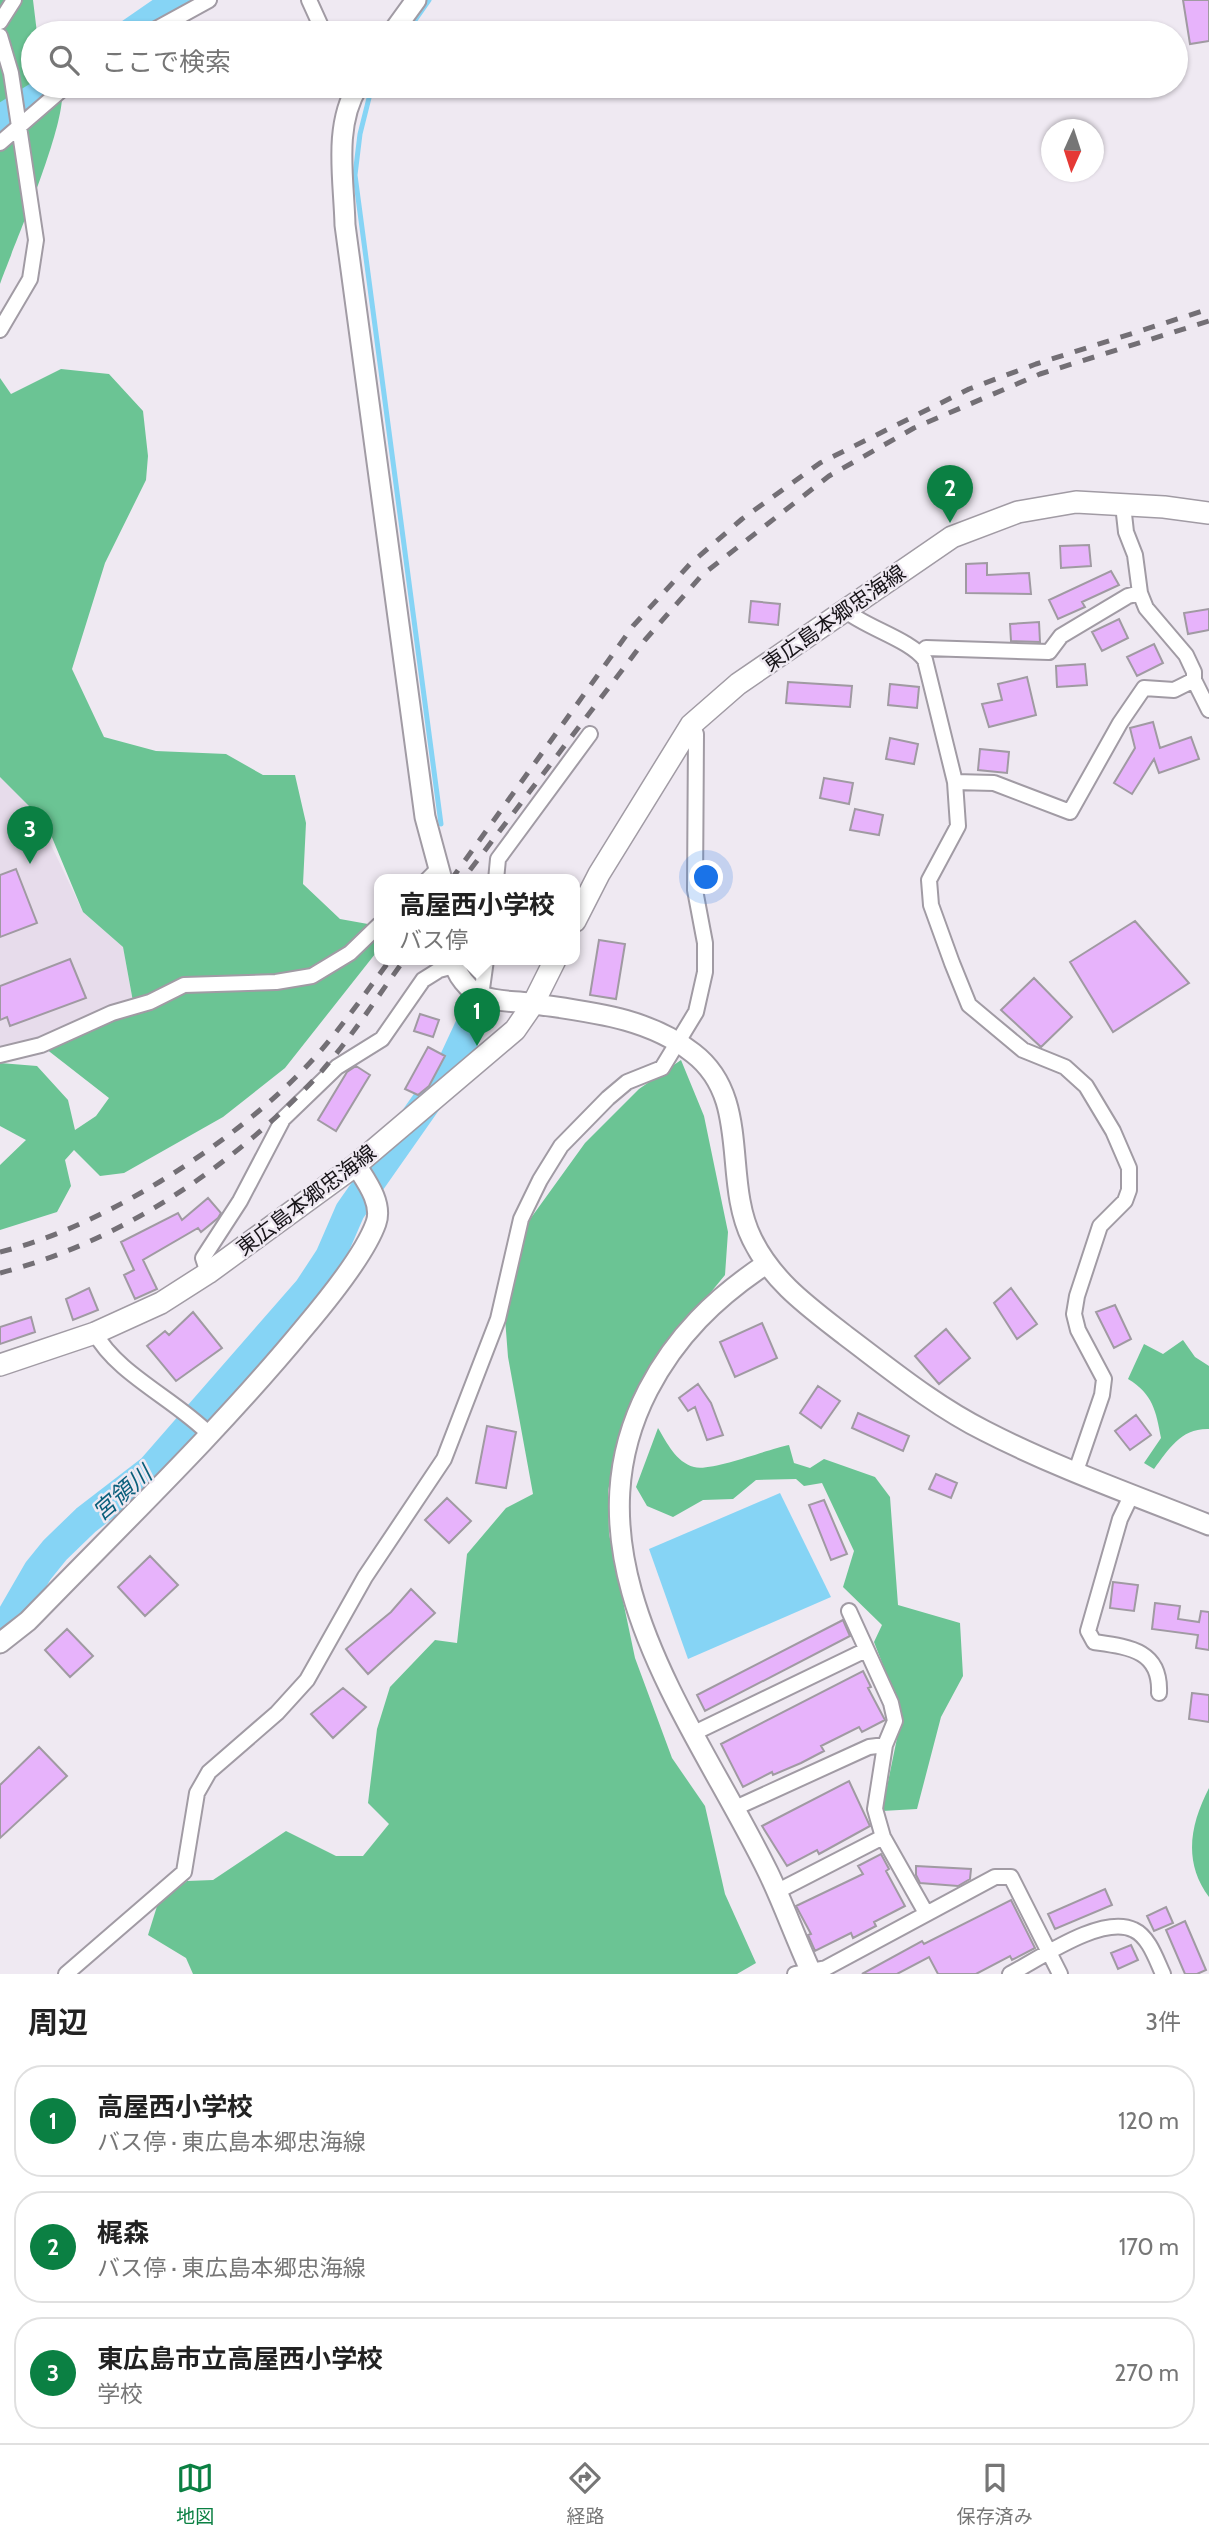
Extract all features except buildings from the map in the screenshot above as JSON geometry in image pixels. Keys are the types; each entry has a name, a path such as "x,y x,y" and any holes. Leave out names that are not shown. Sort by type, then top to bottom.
{"main road":[{"name":"東広島本郷忠海線","path":"580,911 599,874 691,725 738,684 952,537 1018,512 1076,502 1209,513"},
{"name":"東広島本郷忠海線","path":"0,1365 95,1333 162,1303 208,1273 356,1165 515,1030 533,1004 552,965"}],"street":[{"path":"0,22 14,0"},
{"path":"171,21 209,0"},
{"path":"309,0 319,21"},
{"path":"401,21 416,0"},
{"path":"0,36 11,73 36,240 30,279 0,330"},
{"path":"0,143 50,98"},
{"path":"352,98 344,134 341,169 345,225 425,817 436,874"},
{"path":"1123,505 1126,532 1139,574 1140,593 1153,618 1186,655 1194,672 1194,680 1209,710"},
{"path":"920,654 926,648 1049,652 1061,636 1128,596 1140,593"},
{"path":"846,611 862,624 920,654 933,689 956,782 958,826 929,880 931,905 969,1004 1023,1050 1065,1066 1086,1086 1113,1130 1129,1168 1125,1202 1100,1226 1077,1296 1074,1314 1078,1330 1104,1379 1102,1395 1076,1471"},
{"path":"956,782 994,783 1070,812 1120,723 1144,688 1174,690 1194,680"},
{"path":"71,1972 184,1872 197,1793 209,1772 278,1713 307,1680 365,1577 444,1459 498,1319 521,1219 561,1146 627,1082 662,1068 696,1012 705,972 705,943 695,890 696,734 691,725"},
{"path":"497,874 498,859 590,734"},
{"path":"0,1055 41,1045 112,1013 150,1002 184,985 276,982 312,976 349,953 374,930"},
{"path":"208,1273 203,1258 240,1201 284,1119 337,1067 382,1039 423,980 450,965"},
{"path":"455,965 461,979 481,996 628,1020 679,1042 697,1055 724,1092 731,1113 738,1189 750,1236 766,1264 791,1293 933,1400 984,1431 1209,1525"},
{"path":"481,996 485,965"},
{"path":"0,1643 28,1621 200,1425 284,1352 338,1286 377,1222 374,1194 356,1165"},
{"path":"766,1264 716,1301 687,1329 661,1366 639,1409 621,1470 617,1498 620,1535 634,1602 692,1734 776,1892 806,1973 826,1968 995,1877 1011,1877 1060,1974"},
{"path":"95,1333 104,1350 200,1425"},
{"path":"1132,1494 1120,1519 1088,1632 1094,1642 1136,1651 1152,1661 1160,1677 1159,1693"},
{"path":"849,1611 891,1703 895,1721 885,1745 875,1809 883,1837 926,1913"},
{"path":"692,1734 866,1650"},
{"path":"733,1809 869,1748 885,1745"},
{"path":"776,1892 883,1837"},
{"path":"1010,1974 1100,1927 1120,1926 1135,1930 1149,1945 1163,1974"}],"shaded area":[{"path":"10,759 83,912 123,947 134,1007 0,1055 0,761"}],"green space":[{"path":"0,0 33,0 36,21 21,21 21,98 62,98 62,102 50,152 0,284"},
{"path":"61,369 109,374 143,411 148,456 146,480 105,563 72,669 104,737 156,751 226,754 263,775 295,775 306,823 303,884 340,919 374,925 374,955 285,1068 223,1117 124,1173 100,1176 74,1150 65,1160 71,1186 57,1212 0,1230 0,1165 26,1140 0,1126 0,1063 37,1066 68,1100 75,1130 96,1116 109,1098 41,1045 134,1007 123,947 83,912 46,823 0,777 0,378 11,394"},
{"path":"681,1060 704,1116 728,1232 725,1275 651,1365 621,1428 608,1491 609,1534 635,1658 672,1758 705,1806 725,1894 756,1963 737,1974 193,1974 186,1958 148,1935 158,1903 187,1881 213,1880 286,1831 336,1856 363,1856 389,1824 368,1803 377,1729 390,1687 435,1640 457,1643 467,1554 506,1508 533,1494 508,1357 503,1292 528,1222 585,1143 639,1089"},
{"path":"1183,1340 1195,1357 1209,1366 1209,1429 1183,1436 1154,1469 1144,1463 1161,1438 1155,1411 1143,1391 1128,1379 1144,1344 1163,1354"},
{"path":"658,1428 677,1456 694,1467 726,1463 789,1445 794,1463 810,1468 824,1459 875,1477 890,1497 898,1605 960,1623 963,1676 941,1717 917,1809 882,1811 902,1714 874,1642 882,1625 843,1587 854,1551 822,1483 804,1486 796,1479 756,1480 733,1499 703,1500 673,1517 647,1506 636,1487"},
{"path":"1209,1788 1209,1897 1195,1870 1192,1843 1197,1816"}],"water":[{"path":"780,1493 831,1597 688,1659 649,1549"}],"waterway":[{"path":"148,21 179,0"},
{"path":"414,21 429,0"},
{"path":"0,120 36,98"},
{"path":"369,98 360,134 355,175 441,824"},
{"name":"宮領川","path":"0,1627 8,1623 38,1571 55,1550 86,1520 151,1470 309,1289 330,1257 350,1211 451,1067 471,1024"}],"railway":[{"path":"455,874 633,626 690,564 742,519 820,463 969,389 1036,364 1209,309"},
{"path":"470,870 645,640 702,575 829,476 914,428 1040,374 1209,321"},
{"path":"0,1252 78,1225 119,1205 197,1158 267,1104 309,1064 386,965"},
{"path":"0,1273 43,1260 126,1224 204,1176 274,1118 321,1072 400,965"}],"place":[{"name":"梶森","path":"950,523"},
{"name":"東広島市立高屋西小学校","path":"30,864"},
{"name":"高屋西小学校","path":"477,1046"}]}
